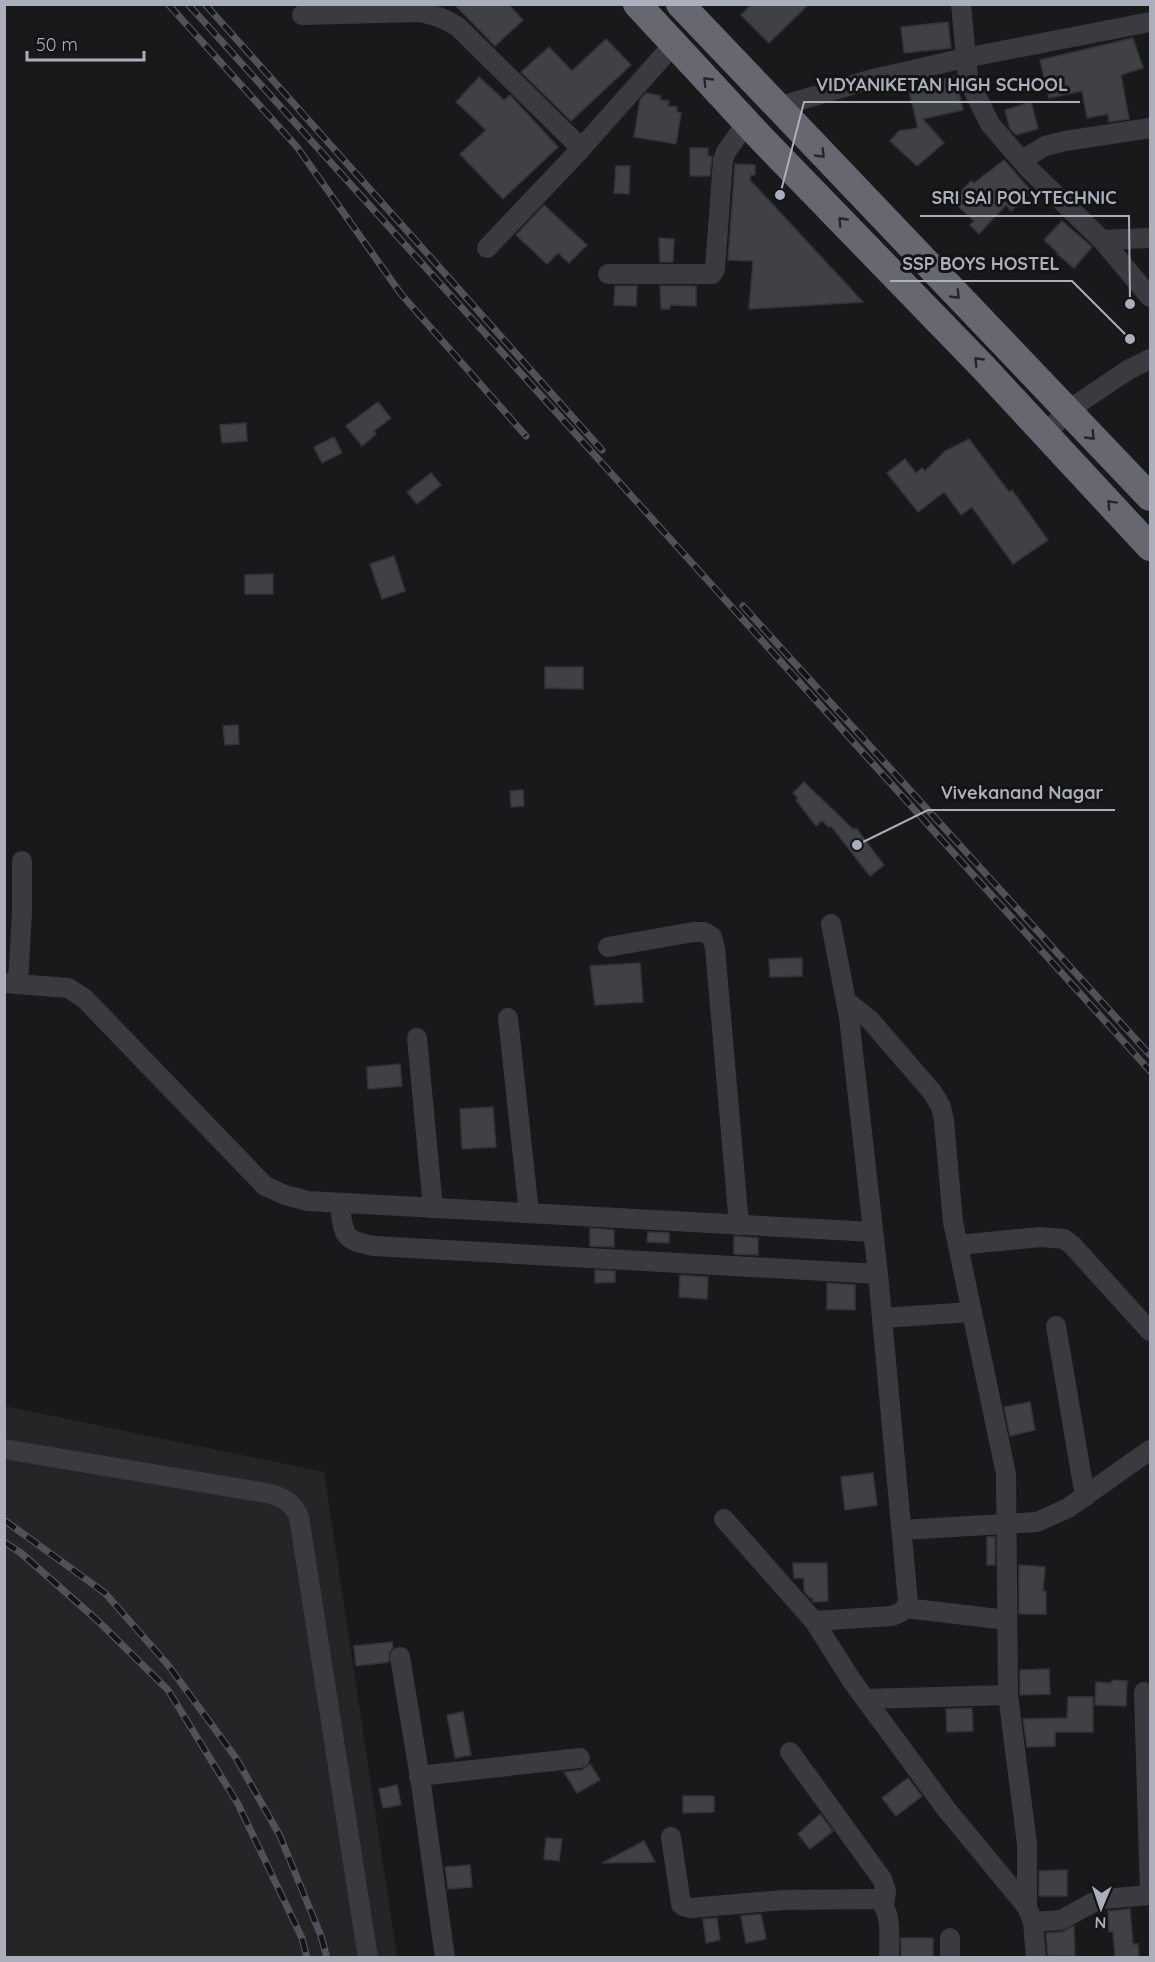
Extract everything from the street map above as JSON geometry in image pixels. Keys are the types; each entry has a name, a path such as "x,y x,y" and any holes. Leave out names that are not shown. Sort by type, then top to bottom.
{"highway":[{"path":"637,4 673,45 1046,434 1150,547"},
{"path":"680,4 1150,497"}],"street":[{"path":"961,4 968,79 990,124 1022,160 1102,240 1150,297"},
{"path":"302,15 419,12 448,20 458,27 581,148"},
{"path":"777,107 869,80 965,58 1150,22"},
{"path":"488,248 673,45"},
{"path":"608,274 712,274 715,269 723,160 747,122"},
{"path":"1022,160 1045,146 1150,128"},
{"path":"1102,240 1150,238"},
{"path":"1046,434 1067,411 1128,370 1150,359"},
{"path":"22,861 22,911 11,983 68,988 84,998 265,1186 285,1195 308,1201 339,1203 873,1232"},
{"path":"814,1621 892,1616 906,1608 907,1588 878,1274 846,1001 831,924"},
{"path":"608,948 693,932 704,932 712,937 715,948 739,1225"},
{"path":"846,1001 870,1020 933,1093 941,1107 944,1121 953,1222 1006,1474 1008,1695 1027,1844 1030,1915 1036,1958"},
{"path":"508,1018 529,1213"},
{"path":"417,1038 433,1208"},
{"path":"339,1203 345,1235 352,1241 374,1246 878,1274"},
{"path":"958,1245 1040,1237 1064,1239 1150,1331"},
{"path":"882,1318 972,1312"},
{"path":"1056,1326 1085,1497"},
{"path":"4,1449 272,1494 287,1500 295,1507 299,1517 368,1958"},
{"path":"902,1530 1037,1522 1068,1508 1150,1450"},
{"path":"724,1519 814,1621 865,1699 947,1810 1030,1915 1061,1920 1104,1899 1150,1895 1144,1692"},
{"path":"906,1608 1007,1620"},
{"path":"400,1657 445,1958"},
{"path":"865,1699 1008,1695"},
{"path":"790,1752 882,1879 886,1892 884,1906 889,1958"},
{"path":"419,1776 580,1758"},
{"path":"671,1837 683,1906 691,1908 783,1900 877,1899 884,1906"}],"shaded area":[{"path":"4,1406 324,1472 397,1957 5,1957"}],"building":[{"path":"454,4 508,4 523,20 495,46"},
{"path":"752,4 809,4 769,43 741,15"},
{"path":"948,22 951,48 904,53 901,27"},
{"path":"1133,38 1143,68 1121,75 1129,119 1109,122 1108,114 1087,118 1082,91 1049,98 1040,60"},
{"path":"606,39 631,65 571,121 521,72 549,47 572,71"},
{"path":"955,76 963,110 923,119 944,143 917,166 890,141 899,131 918,128 908,87"},
{"path":"479,77 504,100 510,95 558,147 503,199 460,154 486,130 456,102"},
{"path":"646,93 661,96 660,100 669,101 668,106 677,107 677,112 681,113 676,144 634,137 640,100"},
{"path":"1031,102 1038,129 1016,135 1010,129 1005,110"},
{"path":"690,148 708,148 708,156 712,156 710,176 690,176"},
{"path":"1004,160 1032,192 1011,211 1006,205 979,234 970,225 974,221 952,201 971,181 974,183"},
{"path":"735,164 755,165 755,175 751,175 750,180 863,302 749,309 753,261 728,260"},
{"path":"616,166 630,166 629,194 614,193"},
{"path":"544,205 587,245 569,263 558,253 547,264 516,235"},
{"path":"1062,221 1092,247 1074,268 1044,240"},
{"path":"659,238 674,239 673,262 660,262"},
{"path":"615,286 637,286 636,306 614,305"},
{"path":"660,286 696,286 696,306 670,305 670,309 661,309"},
{"path":"378,402 391,418 374,431 376,434 362,446 346,426"},
{"path":"246,423 247,441 222,443 220,425"},
{"path":"334,437 342,453 322,463 314,447"},
{"path":"969,439 1009,492 1012,490 1048,540 1013,564 972,507 961,515 944,492 918,512 887,473 905,459 916,473 922,468 925,471 945,451"},
{"path":"431,473 441,485 417,504 407,492"},
{"path":"394,556 405,591 382,599 370,564"},
{"path":"273,574 273,594 245,594 245,575"},
{"path":"545,667 583,667 583,689 545,688"},
{"path":"238,725 239,744 225,745 223,726"},
{"path":"804,782 854,830 856,828 884,865 870,876 831,826 829,827 822,821 816,826 793,793"},
{"path":"523,790 524,806 511,807 510,791"},
{"path":"802,958 802,976 770,977 769,959"},
{"path":"640,963 643,1002 595,1005 590,966"},
{"path":"400,1064 402,1086 368,1089 367,1067"},
{"path":"493,1107 496,1147 462,1149 460,1109"},
{"path":"590,1228 614,1230 614,1247 590,1246"},
{"path":"648,1232 669,1233 669,1243 647,1242"},
{"path":"734,1236 758,1238 758,1255 734,1254"},
{"path":"595,1270 615,1271 615,1282 595,1283"},
{"path":"680,1275 708,1277 707,1299 679,1297"},
{"path":"827,1283 855,1285 855,1310 827,1309"},
{"path":"1030,1402 1035,1430 1010,1436 1004,1407"},
{"path":"873,1473 877,1505 845,1510 841,1477"},
{"path":"987,1537 995,1537 995,1565 987,1565"},
{"path":"793,1563 827,1563 828,1601 813,1602 813,1598 810,1598 804,1591 804,1578 794,1578"},
{"path":"1019,1565 1045,1567 1043,1591 1046,1591 1046,1614 1019,1614"},
{"path":"392,1642 393,1648 389,1653 389,1662 356,1666 354,1646"},
{"path":"1049,1669 1050,1694 1020,1695 1020,1670"},
{"path":"1112,1680 1127,1681 1126,1706 1095,1705 1096,1682 1112,1683"},
{"path":"1068,1697 1093,1697 1093,1732 1055,1732 1055,1746 1027,1747 1023,1719 1067,1718"},
{"path":"972,1708 973,1731 947,1732 946,1709"},
{"path":"463,1712 471,1755 455,1758 447,1715"},
{"path":"590,1764 600,1780 577,1793 564,1772 582,1770"},
{"path":"908,1778 922,1796 896,1816 882,1798"},
{"path":"397,1785 401,1805 383,1808 379,1789"},
{"path":"683,1796 714,1796 714,1812 683,1813"},
{"path":"820,1814 833,1831 810,1849 798,1834"},
{"path":"546,1838 562,1839 559,1861 544,1859"},
{"path":"644,1841 655,1862 602,1863"},
{"path":"470,1865 472,1887 448,1889 445,1867"},
{"path":"1067,1870 1067,1896 1039,1896 1039,1871"},
{"path":"1130,1909 1133,1944 1138,1944 1139,1958 1115,1958 1113,1932 1109,1932 1108,1911"},
{"path":"761,1914 766,1939 746,1943 741,1916"},
{"path":"717,1918 720,1940 706,1943 703,1919"},
{"path":"1074,1926 1075,1956 1048,1956 1046,1933 1062,1932"},
{"path":"901,1938 933,1938 933,1957 901,1957"}],"railway":[{"path":"168,4 297,147 401,294 526,436"},
{"path":"188,4 1150,1071"},
{"path":"205,4 602,450"},
{"path":"743,606 1150,1055"},
{"path":"4,1520 105,1593 168,1665 236,1758 280,1836 321,1936 327,1958"},
{"path":"4,1542 21,1553 97,1620 168,1690 238,1804 302,1938 307,1958"}],"place":[{"name":"VIDYANIKETAN HIGH SCHOOL","path":"780,195"},
{"name":"SRI SAI POLYTECHNIC","path":"1130,304"},
{"name":"SSP BOYS HOSTEL","path":"1130,339"},
{"name":"Vivekanand Nagar","path":"857,845"}]}
